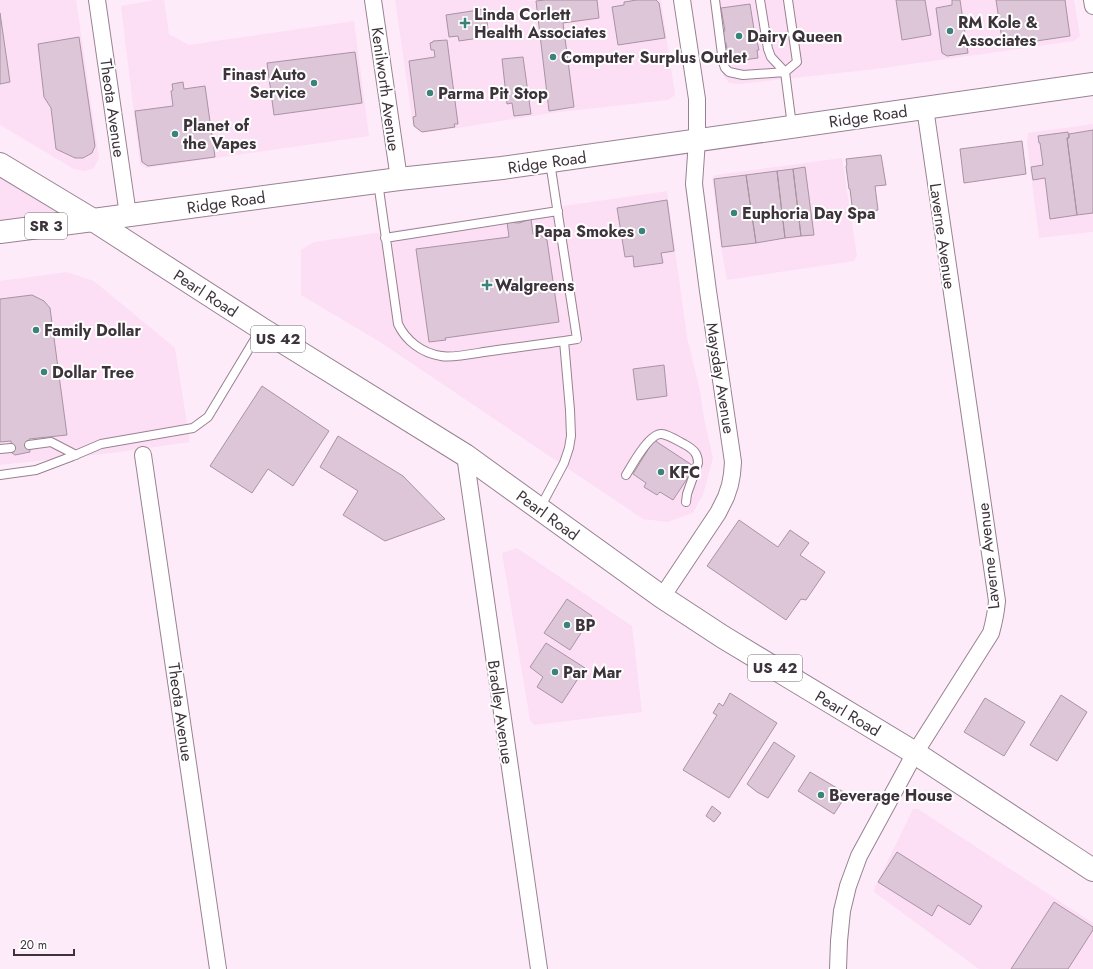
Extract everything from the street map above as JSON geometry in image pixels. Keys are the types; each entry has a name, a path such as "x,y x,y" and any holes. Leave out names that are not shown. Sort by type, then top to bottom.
{"main road":[{"name":"Ridge Road","path":"0,232 388,180 502,168 1093,84"},
{"name":"Pearl Road","path":"0,164 93,220 262,329 465,456 662,597 723,637 915,753 1093,870"}],"street":[{"name":"Theota Avenue","path":"97,0 128,215"},
{"name":"Kenilworth Avenue","path":"374,0 388,180"},
{"name":"Maysday Avenue","path":"662,597 718,513 726,497 732,474 733,462 694,184 697,140 697,99 682,0"},
{"path":"1092,0 1093,6"},
{"name":"Laverne Avenue","path":"838,969 842,912 848,886 859,856 915,753 991,633 997,601 925,108"},
{"name":"Theota Avenue","path":"143,455 218,969"},
{"name":"Bradley Avenue","path":"465,456 538,969"}],"lane":[{"path":"715,0 725,68 729,72 743,75 785,72 797,62 788,0"},
{"path":"760,0 768,49 771,57 785,72 792,127"},
{"path":"388,180 385,238 398,324 402,332 415,346 426,352 442,356 462,355 577,339 550,161"},
{"path":"385,238 558,211"},
{"path":"0,475 36,470 100,444 193,428 208,417 262,329"},
{"path":"540,509 564,463 570,448 570,410 564,341"},
{"path":"626,475 652,438 657,434 669,436 689,447 697,454 698,463 687,494 686,502"},
{"path":"30,445 51,442 76,455"},
{"path":"0,449 11,448"}],"shaded area":[{"path":"0,0 76,0 99,158 94,168 84,171 74,169 0,125"},
{"path":"155,0 164,0 169,34 189,45 354,21 369,136 146,168 140,164 121,6"},
{"path":"395,0 661,0 675,94 668,100 551,113 439,131 422,132 413,126"},
{"path":"712,0 1074,0 1080,36 1074,41 876,69 739,84 729,83 723,75"},
{"path":"1093,124 1093,232 1039,238 1027,143 1028,133"},
{"path":"842,158 857,256 854,261 727,280 712,178 715,175"},
{"path":"0,171 79,220 0,230"},
{"path":"667,191 687,337 700,391 704,418 713,458 703,495 693,513 667,522 643,519 380,342 301,295 301,250 314,242"},
{"path":"67,272 94,281 175,348 190,442 112,453 0,465 0,281"},
{"path":"517,548 632,626 642,712 534,725 530,720 502,553"},
{"path":"913,809 918,809 1093,923 1093,969 979,969 874,892 875,887"}],"building":[{"path":"597,0 599,18 563,23 574,107 549,111 536,1"},
{"path":"656,0 659,3 665,38 618,45 612,7 624,5 624,2"},
{"path":"896,0 925,0 931,35 902,40"},
{"path":"952,0 960,0 968,53 947,56 942,53 936,8 952,5"},
{"path":"996,0 1065,0 1070,36 1003,46"},
{"name":"Dairy Queen","path":"750,4 756,42 757,41 759,50 757,50 758,58 729,62 726,43 724,43 722,32 725,31 721,8"},
{"path":"485,9 488,29 478,30 479,38 459,41 458,36 449,37 446,15"},
{"path":"0,13 10,82 0,84"},
{"path":"79,37 95,146 92,153 83,158 75,158 56,149 51,108 44,97 38,44"},
{"path":"447,40 458,124 454,124 455,127 422,132 414,126 413,117 416,116 409,61 435,57 434,50 431,50 430,43 433,41"},
{"name":"Finast Auto Service","path":"355,52 362,103 274,115 267,63"},
{"path":"523,57 531,114 514,116 512,103 507,104 502,59"},
{"name":"Planet of the Vapes","path":"183,82 184,89 205,86 215,157 148,166 142,162 135,111 173,106 171,91 173,90 172,84"},
{"path":"1093,130 1093,213 1077,215 1067,138 1069,138 1069,134"},
{"path":"1068,132 1069,138 1067,138 1077,215 1050,219 1045,178 1033,180 1031,167 1043,165 1038,136"},
{"path":"1022,141 1026,174 964,183 960,149"},
{"path":"881,155 886,185 875,186 878,210 874,211 874,215 864,216 864,213 853,214 846,159"},
{"path":"805,167 814,235 801,236 793,169"},
{"path":"793,169 801,236 785,238 777,171"},
{"path":"777,171 785,238 756,243 746,175"},
{"path":"746,175 756,243 722,247 714,179"},
{"path":"667,200 674,251 661,253 663,263 634,267 633,256 625,257 617,208"},
{"name":"Walgreens","path":"531,219 533,234 537,233 547,240 559,322 445,338 446,340 429,342 416,249 509,237 507,222 519,223"},
{"path":"32,295 44,301 50,308 67,435 29,439 30,452 15,455 12,453 11,441 0,442 0,299"},
{"path":"664,365 667,396 637,400 633,369"},
{"path":"262,386 329,431 293,486 268,469 252,493 210,466"},
{"path":"338,436 403,476 445,519 385,541 343,515 358,491 320,467"},
{"path":"654,440 695,467 673,500 660,492 657,495 644,487 646,483 633,474"},
{"path":"739,520 778,547 790,530 809,543 800,555 825,572 806,600 801,599 786,620 707,566"},
{"path":"567,599 592,616 570,650 544,633"},
{"path":"546,643 585,668 562,703 537,687 543,677 530,667"},
{"path":"730,693 777,723 729,798 683,770 717,715 713,713 719,703 723,706"},
{"path":"1061,695 1087,712 1057,761 1030,745"},
{"path":"985,698 1025,722 1004,756 964,732"},
{"path":"774,742 795,756 768,798 747,784"},
{"path":"810,772 847,794 834,814 798,791"},
{"path":"712,806 721,813 714,822 706,816"},
{"path":"897,852 982,906 970,925 938,905 932,916 878,882"},
{"path":"1054,902 1093,927 1093,930 1068,969 1011,969"}],"place":[{"name":"Linda Corlett Health Associates","path":"465,23"},
{"name":"RM Kole & Associates","path":"950,31"},
{"name":"Dairy Queen","path":"739,36"},
{"name":"Computer Surplus Outlet","path":"553,57"},
{"name":"Finast Auto Service","path":"314,83"},
{"name":"Parma Pit Stop","path":"430,93"},
{"name":"Planet of the Vapes","path":"175,134"},
{"name":"Euphoria Day Spa","path":"734,213"},
{"name":"Papa Smokes","path":"642,231"},
{"name":"Walgreens","path":"487,285"},
{"name":"Family Dollar","path":"36,330"},
{"name":"Dollar Tree","path":"44,372"},
{"name":"KFC","path":"661,472"},
{"name":"BP","path":"567,625"},
{"name":"Par Mar","path":"555,672"},
{"name":"Beverage House","path":"821,795"}]}
